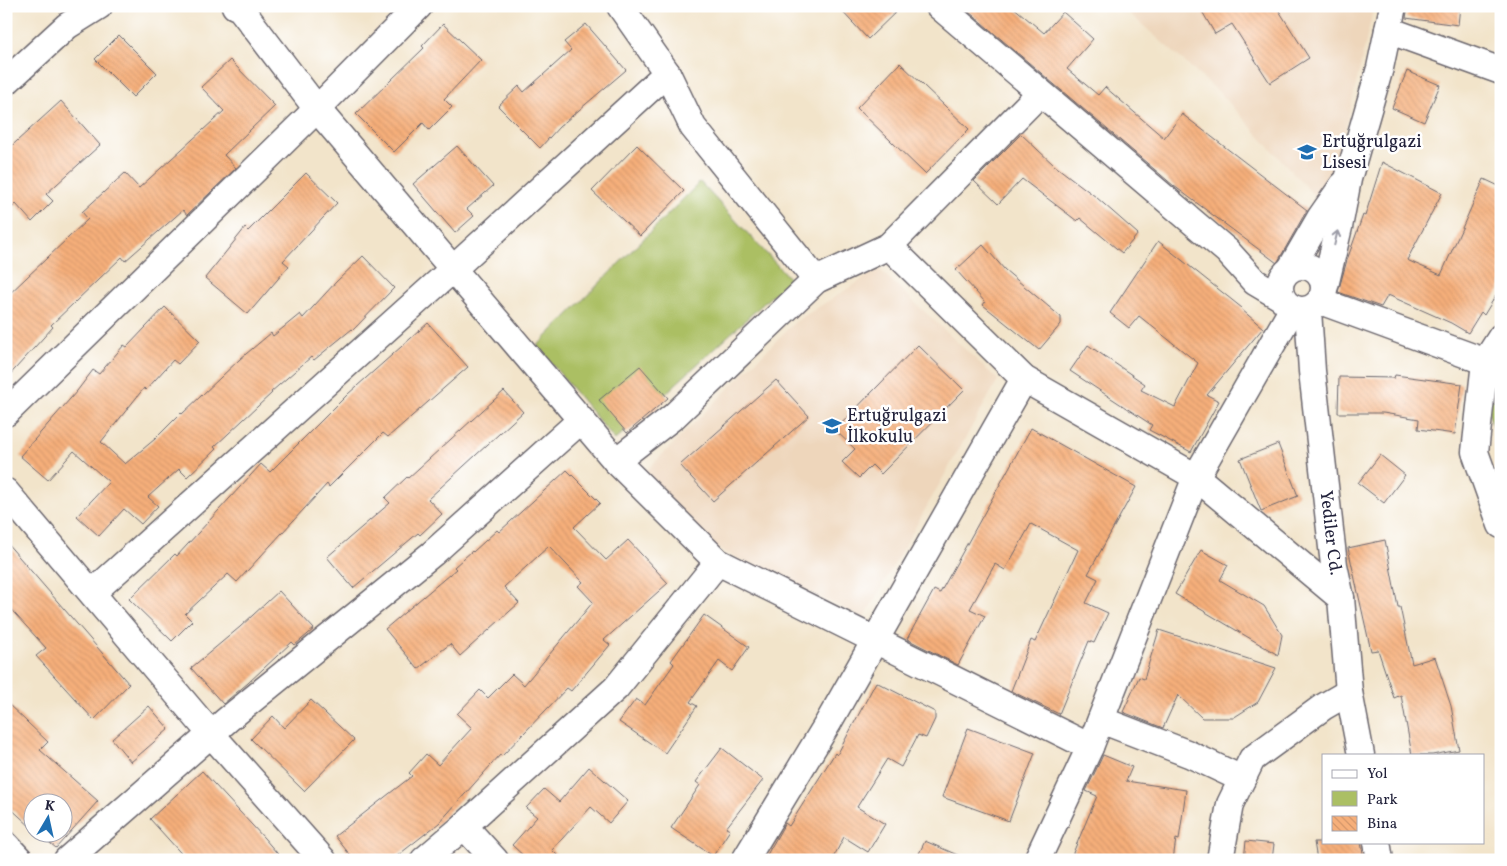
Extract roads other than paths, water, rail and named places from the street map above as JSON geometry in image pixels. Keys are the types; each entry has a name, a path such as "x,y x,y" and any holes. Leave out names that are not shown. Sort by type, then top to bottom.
{"street":[{"path":"6,82 68,26 99,6"},
{"path":"235,6 240,8 317,109 616,461 718,562 1090,747"},
{"path":"6,413 317,109 419,6"},
{"path":"620,6 667,73 693,127 816,280"},
{"path":"939,6 1226,251 1256,282 1493,364"},
{"path":"1037,860 1090,747 1196,477 1305,300 1339,227 1348,179 1380,68 1391,18 1501,72"},
{"path":"92,593 453,269 667,73"},
{"path":"616,461 674,416 816,280 889,246 1040,92"},
{"path":"1305,300 1280,284 1320,218 1348,179"},
{"path":"889,246 1024,379 1196,477 1341,598"},
{"path":"1226,251 1288,270 1305,265 1312,268 1323,278 1305,300"},
{"name":"Yediler Cd.","path":"1305,300 1332,546 1341,598 1349,692 1361,754"},
{"path":"1501,337 1493,364 1476,452 1501,524"},
{"path":"745,860 828,723 1024,379"},
{"path":"67,860 211,734 433,553 581,420"},
{"path":"6,492 211,734 323,860"},
{"path":"424,860 616,688 718,562"},
{"path":"1220,860 1230,804 1252,759 1323,708 1349,692"},
{"path":"1101,720 1189,754 1242,779"},
{"path":"464,826 495,860"},
{"path":"1377,844 1380,860"},
{"path":"6,845 20,860"}],"place":[{"name":"Ertuğrulgazi Lisesi","path":"1307,152"},
{"name":"Ertuğrulgazi İlkokulu","path":"832,426"}]}
